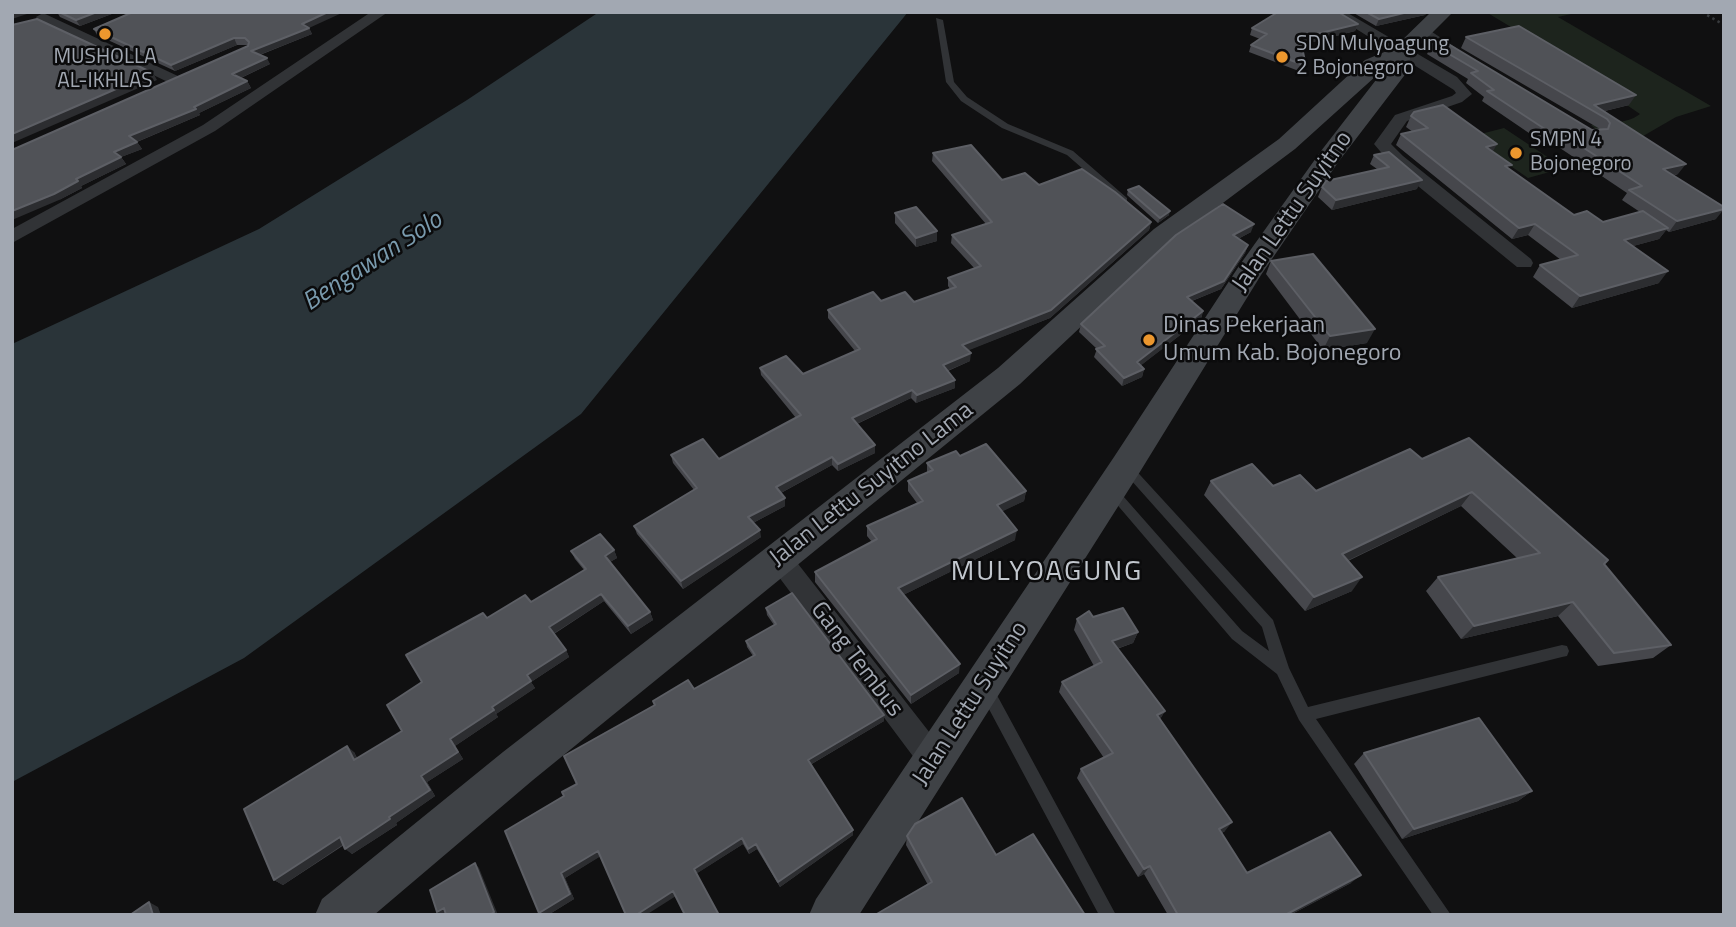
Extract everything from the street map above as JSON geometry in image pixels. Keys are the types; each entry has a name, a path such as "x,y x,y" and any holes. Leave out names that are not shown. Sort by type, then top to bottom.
{"main road":[{"name":"Jalan Lettu Suyitno","path":"832,915 1250,272 1330,156 1396,72 1411,42 1443,12"},
{"name":"Jalan Lettu Suyitno Lama","path":"338,915 518,766 1009,376 1158,230 1287,144 1373,65 1411,42"},
{"path":"1287,144 1304,143 1330,156"}],"street":[{"path":"12,237 209,128 381,12"},
{"path":"1336,12 1478,66"},
{"path":"44,16 181,77 150,90"},
{"path":"80,34 103,25"},
{"path":"1411,42 1461,88 1464,94 1401,118 1382,144 1524,263"},
{"name":"Gang Tembus","path":"779,558 934,761"}],"lane":[{"path":"939,20 950,82 964,99 1005,126 1070,153 1133,208"},
{"path":"1118,478 1237,635 1246,645 1282,670"},
{"path":"1118,478 1268,624 1282,670 1304,715 1443,915"},
{"path":"1304,715 1562,651"},
{"path":"983,685 1108,915"}],"path":[{"path":"1702,12 1724,25"}],"shaded area":[{"path":"1486,12 1580,12 1558,17 1711,106 1676,117 1638,139 1599,132 1591,125 1622,121 1640,114"},
{"name":"SMPN 4 Bojonegoro","path":"1504,128 1564,168 1528,178 1469,137"}],"water":[{"name":"Bengawan Solo","path":"599,12 908,12 581,414 244,658 12,782 12,344 259,229 467,100"}],"building":[{"path":"59,12 97,12 76,20"},
{"path":"133,12 328,12 302,24 309,28 251,51 267,58 232,74 247,81 194,107 196,109 129,136 137,142 114,152 121,157 76,179 78,181 54,194 12,211 12,150 248,46 249,42 245,38 234,38 171,65 94,29"},
{"path":"1278,12 1338,12 1358,24 1300,38 1306,66 1251,45 1267,34 1252,28"},
{"path":"1366,12 1408,12 1379,19"},
{"path":"37,19 153,73 12,134 12,25"},
{"path":"1519,26 1636,95 1594,105 1686,164 1663,169 1724,209 1677,221 1629,190 1642,186 1561,133 1554,135 1487,91 1494,90 1471,73 1478,71 1432,44 1445,42 1592,130 1608,129 1610,123 1607,119 1466,37"},
{"path":"1443,105 1497,144 1486,147 1512,165 1505,166 1574,215 1587,211 1603,222 1643,211 1668,228 1624,240 1668,271 1580,296 1540,265 1578,255 1535,224 1519,228 1401,134 1428,128 1411,116 1414,112"},
{"path":"971,145 1002,180 1025,173 1039,185 1082,169 1151,222 1051,310 962,345 971,353 943,365 955,380 917,395 912,390 852,418 875,445 838,464 832,457 776,487 785,498 748,517 760,530 681,581 634,526 697,488 671,455 703,439 719,459 801,415 760,368 786,356 803,374 860,349 828,310 873,292 881,301 905,292 914,302 956,287 948,278 981,266 952,235 992,222 933,153"},
{"path":"1389,152 1422,180 1336,200 1322,187 1326,181 1389,167 1374,155"},
{"path":"1139,186 1170,211 1160,218 1128,190"},
{"path":"1223,204 1254,224 1233,235 1248,245 1224,281 1187,297 1203,311 1137,362 1144,369 1124,378 1096,349 1105,346 1081,324 1176,235"},
{"path":"916,207 937,231 916,238 895,213"},
{"path":"1313,254 1375,329 1330,336 1271,261"},
{"path":"1469,438 1608,560 1604,564 1671,645 1614,653 1573,602 1474,626 1438,577 1540,553 1472,492 1342,554 1362,577 1314,597 1211,481 1252,464 1273,486 1300,475 1316,491 1410,449 1422,459"},
{"path":"986,444 1026,491 997,505 1017,530 898,588 960,664 911,695 815,572 877,539 867,526 923,501 908,481 933,470 927,463 956,451 960,456"},
{"path":"600,534 614,550 605,556 650,612 628,626 601,594 549,627 566,650 527,675 531,681 450,739 458,752 421,776 430,790 345,849 340,837 274,880 244,809 347,746 354,760 402,731 387,705 422,682 406,655 483,613 487,618 525,595 531,602 586,569 571,551"},
{"path":"792,593 884,715 808,760 853,830 778,882 756,844 748,849 742,838 694,869 719,915 685,915 673,891 636,915 626,915 598,851 561,873 570,894 539,913 505,831 564,796 562,792 577,784 564,756 655,705 653,701 688,680 694,689 755,655 746,641 776,624 766,608"},
{"path":"1123,608 1138,632 1112,641 1165,711 1157,715 1232,822 1219,829 1247,873 1330,832 1361,875 1285,915 1178,915 1150,866 1144,869 1081,769 1113,753 1062,682 1102,662 1077,619 1089,611 1093,617"},
{"path":"1479,718 1532,791 1414,829 1364,753"},
{"path":"962,798 996,855 1033,834 1085,915 875,915 932,882 907,836 915,824"},
{"path":"475,863 494,912 490,915 446,915 444,908 437,912 430,890"},
{"path":"149,902 153,915 130,915"}],"place":[{"name":"MUSHOLLA AL-IKHLAS","path":"105,34"},
{"name":"SDN Mulyoagung 2 Bojonegoro","path":"1282,57"},
{"name":"SMPN 4 Bojonegoro","path":"1516,153"},
{"name":"Dinas Pekerjaan Umum Kab. Bojonegoro","path":"1149,340"}],"district":[{"name":"MULYOAGUNG","path":"1047,573"}]}
